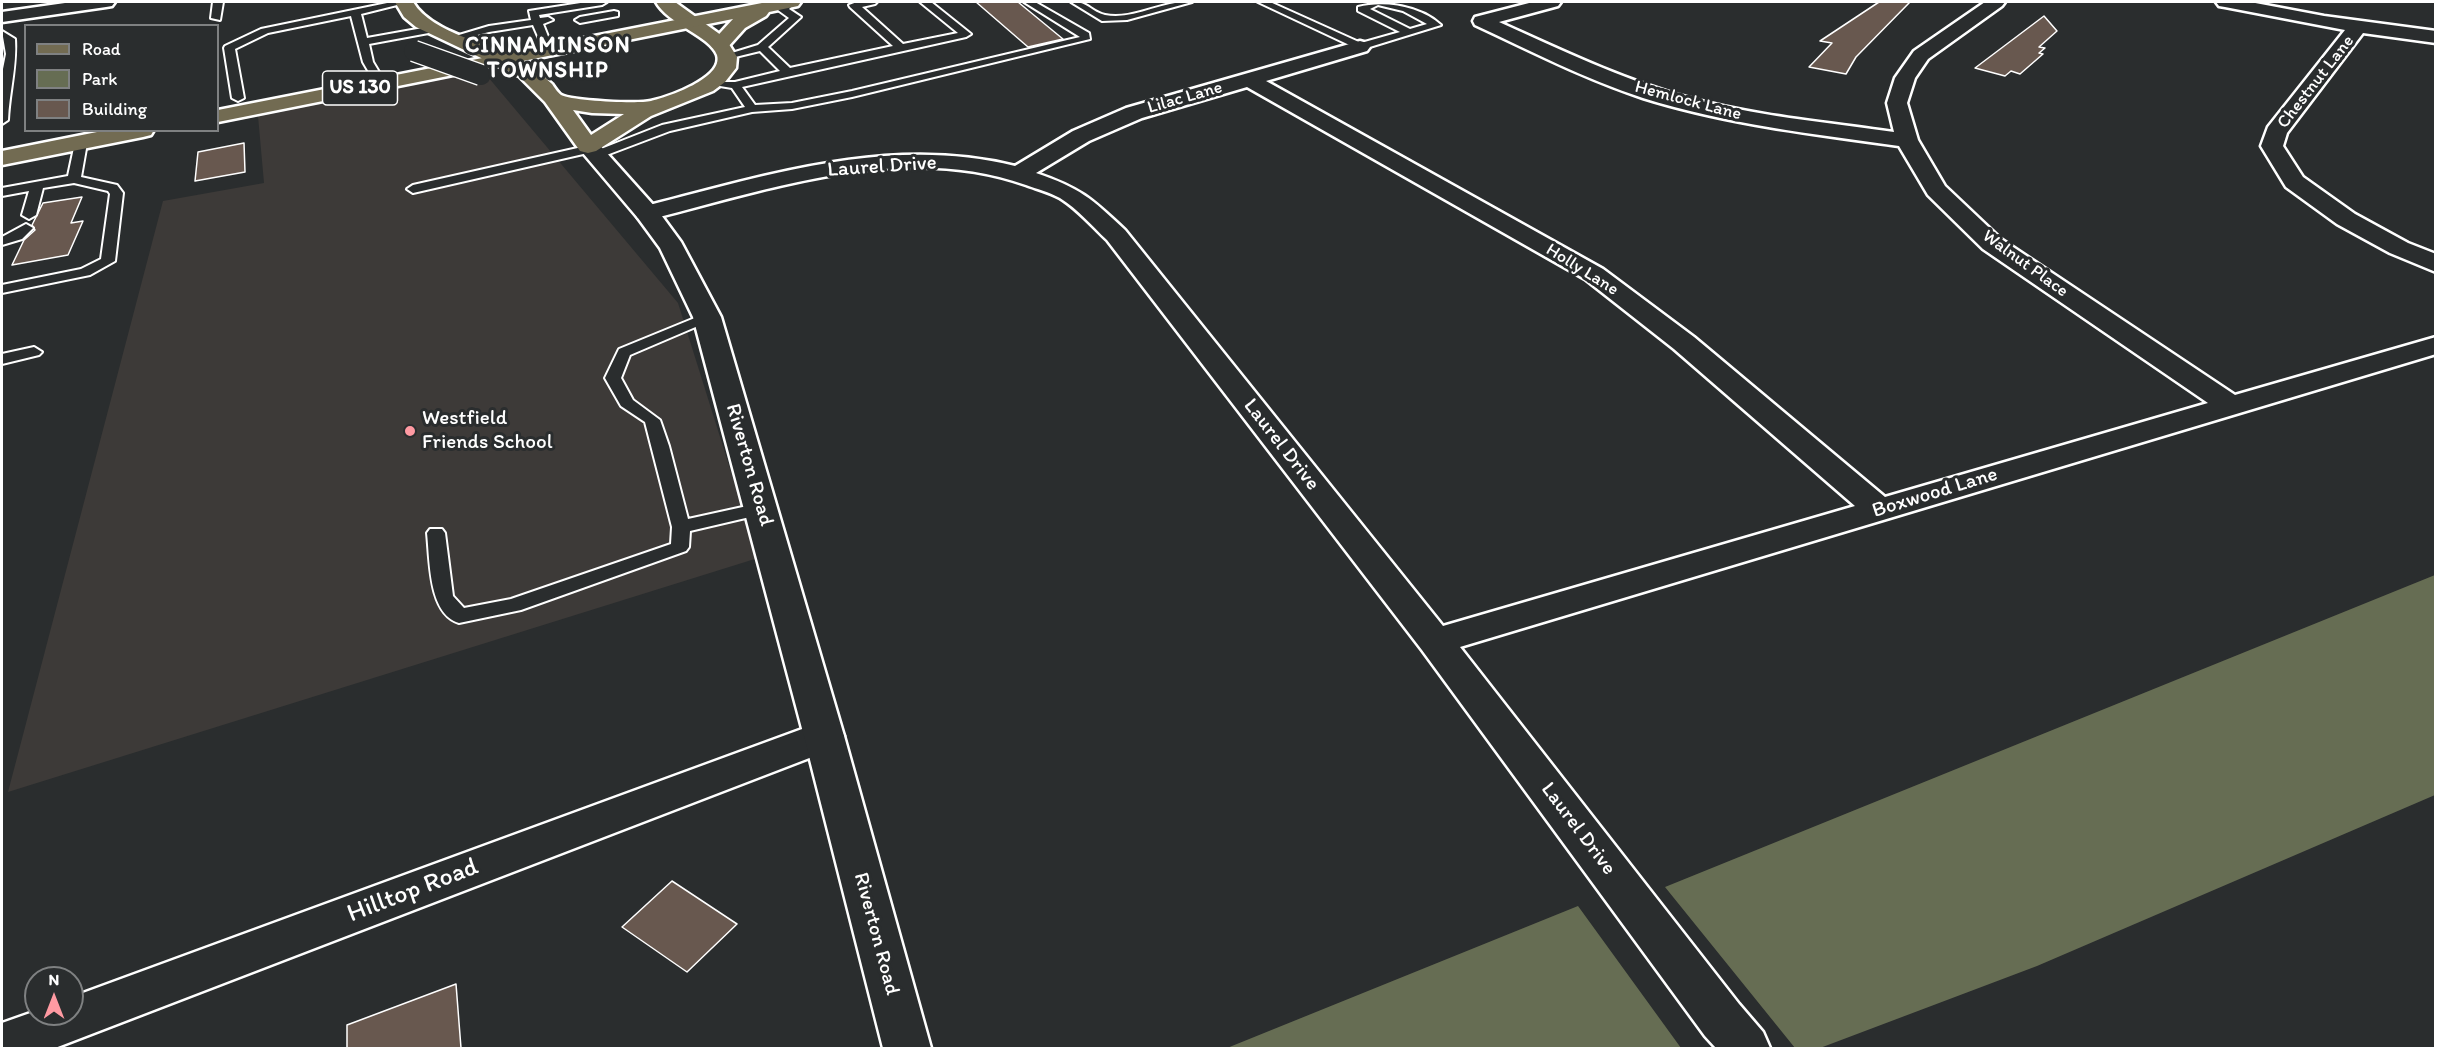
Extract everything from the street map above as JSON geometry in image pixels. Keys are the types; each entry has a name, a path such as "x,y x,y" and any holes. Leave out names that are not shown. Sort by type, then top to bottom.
{"main road":[{"name":"Riverton Road","path":"404,2 414,19 525,70 556,100 592,150"},
{"name":"US 130","path":"219,116 502,60 676,12 736,2"},
{"name":"US 130","path":"219,102 481,51 544,27 613,12 676,12 791,2"},
{"path":"723,50 738,24 756,14 791,2"},
{"path":"592,150 616,127 652,108 681,99 714,82 726,66 723,50 676,12"},
{"path":"556,100 592,107 652,108"},
{"path":"2,145 125,132"},
{"path":"2,158 79,137"}],"street":[{"path":"2,17 85,3 106,2"},
{"name":"Hemlock Lane","path":"1552,2 1482,21 1611,79 1684,103 1762,120 1907,140"},
{"name":"Walnut Place","path":"1996,2 1921,55 1905,78 1897,103 1907,140 1936,190 1992,244 2231,405"},
{"path":"2225,2 2358,27 2436,37"},
{"name":"Chestnut Lane","path":"2358,27 2276,132 2272,146 2294,182 2346,219 2399,248 2436,264"},
{"name":"Lilac Lane","path":"1019,173 1081,136 1134,113 1360,47"},
{"path":"414,51 482,75"},
{"name":"Holly Lane","path":"1250,80 1594,274 1684,343 1880,510"},
{"name":"Riverton Road","path":"592,150 647,213 672,247 707,317 762,508 907,1048"},
{"name":"Laurel Drive","path":"647,213 800,175 848,166 925,161 972,164 1019,173 1062,189 1082,202 1116,235 1435,641 1722,1020 1746,1048"},
{"name":"Boxwood Lane","path":"1435,641 2436,345"},
{"name":"Hilltop Road","path":"2,1046 824,736"}],"lane":[{"path":"216,18 218,2"},
{"path":"238,98 229,48 265,31 404,2"},
{"path":"544,27 533,13 602,2"},
{"path":"723,50 762,48 796,17 783,10 791,2"},
{"path":"872,2 855,5 901,48"},
{"path":"714,82 735,85 966,33 925,2"},
{"path":"413,189 592,150 666,128 752,108 792,106 852,94 1085,39 1085,35 1029,2"},
{"path":"1076,2 1102,18 1127,17 1187,2"},
{"path":"1263,2 1360,47 1409,33 1436,25 1406,9 1376,2 1362,9 1409,33"},
{"path":"355,12 374,72"},
{"path":"579,17 613,12"},
{"path":"454,38 489,29 544,27"},
{"path":"363,42 434,29"},
{"path":"2,34 10,39 11,54 4,89 2,120"},
{"path":"762,48 788,72"},
{"path":"735,85 752,108"},
{"path":"74,179 79,137"},
{"path":"2,192 74,179 112,188 117,193 108,261 85,272 2,289"},
{"path":"2,241 17,236 27,222 38,186"},
{"path":"436,533 444,597 459,616 514,605 681,547 681,527 662,446 652,420 627,403 613,378 624,352 707,317"},
{"path":"2,359 34,352"},
{"path":"681,527 762,508"}],"shaded area":[{"name":"Westfield Friends School","path":"483,71 678,303 758,558 8,792 163,201 264,183 258,116"}],"green space":[{"path":"2435,575 2435,795 2037,966 1820,1048 1795,1048 1665,887"},
{"path":"1578,906 1681,1048 1227,1048"}],"building":[{"path":"976,2 1018,2 1063,39 1028,47"},
{"path":"1879,2 1910,2 1856,57 1846,74 1809,67 1832,43 1820,41"},
{"path":"2044,16 2057,31 2039,47 2045,48 2039,53 2043,54 2020,74 2011,71 2005,76 1975,68"},
{"path":"244,143 245,172 195,181 198,152"},
{"path":"82,197 71,223 83,221 68,255 12,265 24,240 35,230 32,225 43,203"},
{"path":"672,881 737,924 687,972 622,927"},
{"path":"456,984 461,1048 347,1048 347,1025"}],"place":[{"name":"Westfield Friends School","path":"410,431"}],"district":[{"name":"CINNAMINSON TOWNSHIP","path":"548,58"}]}
